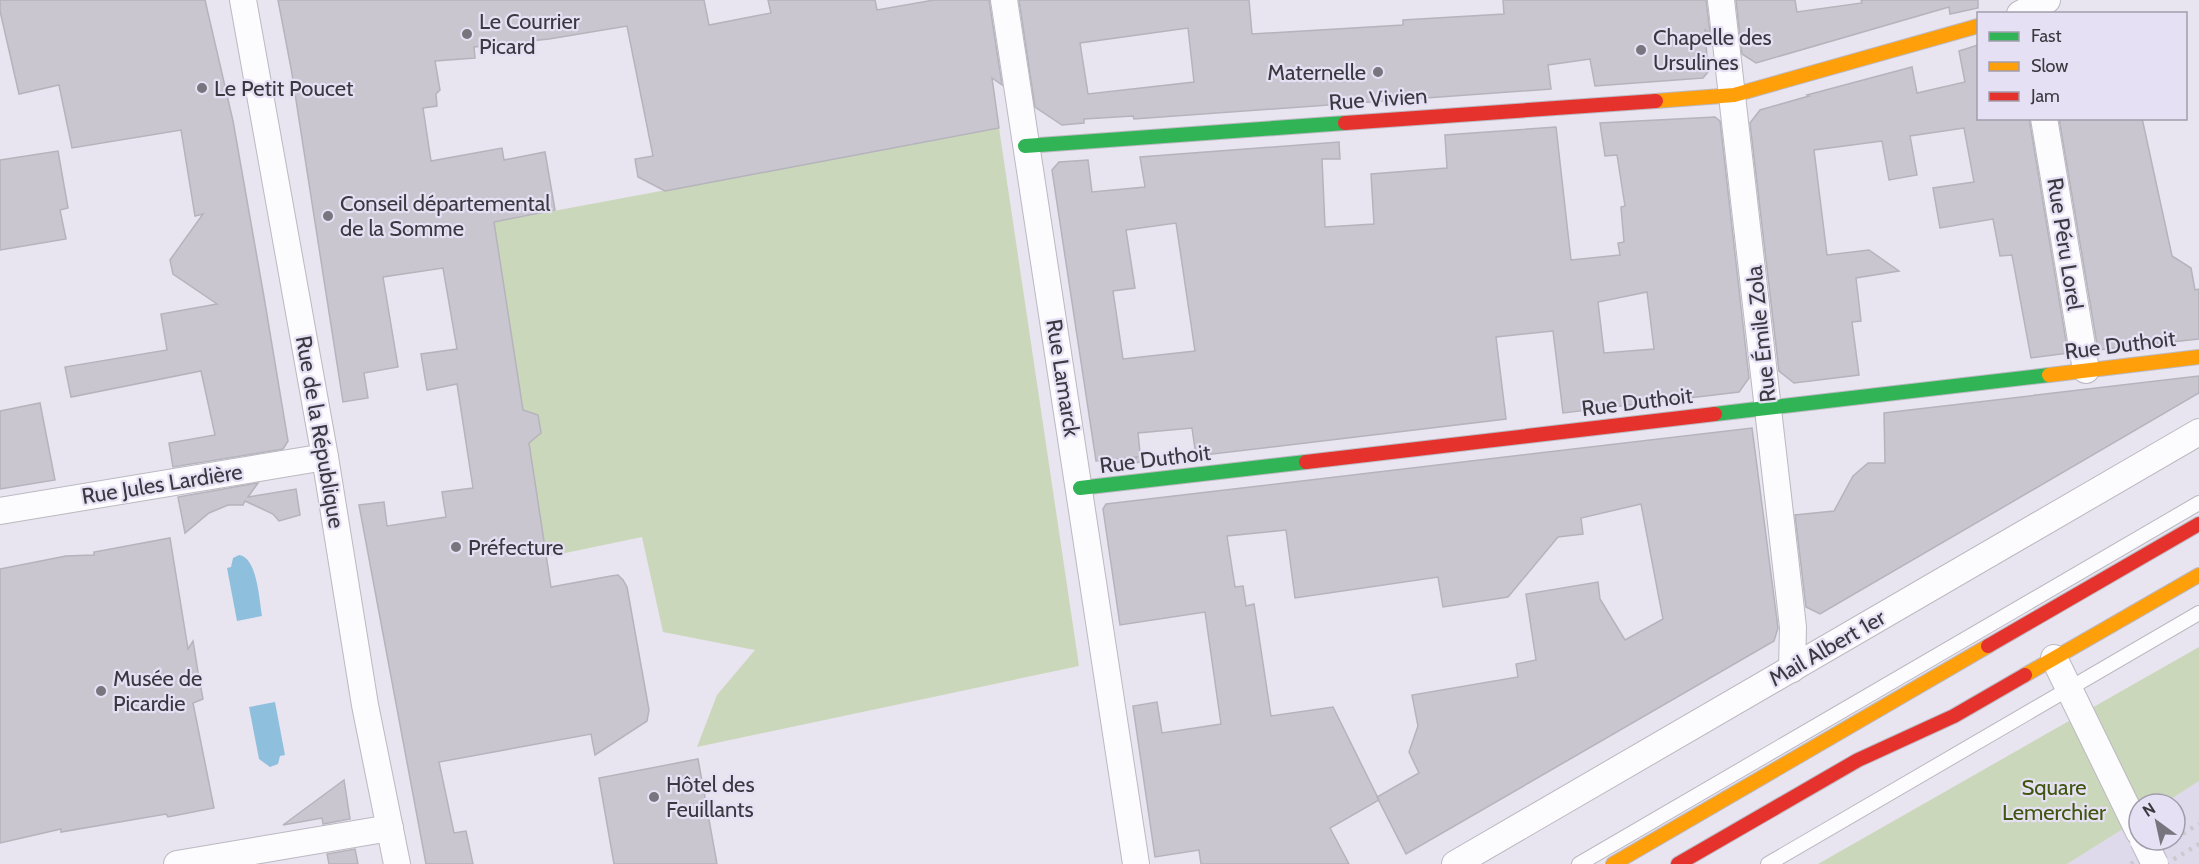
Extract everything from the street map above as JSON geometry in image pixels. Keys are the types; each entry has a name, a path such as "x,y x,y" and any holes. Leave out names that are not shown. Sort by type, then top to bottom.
{"street":[{"name":"Rue de la République","path":"243,0 325,457 363,695 397,864"},
{"name":"Rue Lamarck","path":"1004,0 1136,864"},
{"name":"Rue Émile Zola","path":"1721,0 1770,408 1793,627 1792,669"},
{"path":"2022,12 2047,0"},
{"name":"Rue Vivien","path":"1025,146 1734,95 1977,27"},
{"name":"Rue Péru Lorel","path":"2044,120 2086,370"},
{"name":"Rue Duthoit","path":"1080,488 2199,357"},
{"name":"Mail Albert 1er","path":"1455,864 2199,432"},
{"name":"Rue Jules Lardière","path":"0,511 325,457"},
{"path":"1613,864 2199,524"},
{"path":"1678,864 1858,760 1954,716 2199,574"},
{"path":"2054,658 2127,807"},
{"path":"177,864 390,828"}],"lane":[{"path":"1579,864 2199,503"},
{"path":"1768,864 2074,699 2199,613"}],"shaded area":[{"path":"2199,781 2199,864 2067,864 2127,826 2127,852 2187,852 2187,792 2182,792"}],"green space":[{"path":"999,128 1079,666 697,747 717,695 755,650 663,632 642,537 546,557 529,443 538,415 523,410 494,222"},
{"name":"Square Lemerchier","path":"2199,647 2199,781 2182,792 2127,792 2127,826 2067,864 1818,864"}],"water":[{"path":"239,555 245,557 253,570 262,616 237,621 227,568 231,567 233,558"},
{"path":"275,702 285,755 280,756 278,764 270,767 259,759 249,707"}],"building":[{"path":"0,0 205,0 233,121 264,297 288,441 283,449 173,467 169,443 215,435 201,371 71,397 65,367 167,350 161,314 217,304 173,274 170,260 203,214 195,216 181,130 72,148 59,85 19,94 0,11"},
{"path":"278,0 704,0 709,25 771,13 768,0 875,0 877,10 934,0 989,0 1002,85 992,78 999,128 665,191 638,177 635,159 653,156 627,26 549,39 474,47 475,58 435,61 440,90 436,94 437,106 423,108 431,161 502,148 504,160 545,152 555,210 494,222 523,410 538,415 541,433 529,443 551,587 618,575 623,580 627,587 649,710 647,721 595,755 591,734 439,762 454,833 466,831 473,864 426,864 359,505 384,502 387,526 446,517 442,492 473,488 457,384 427,390 421,354 457,349 443,268 383,277 398,367 364,373 368,398 343,402 291,68"},
{"path":"1019,0 1249,0 1252,34 1403,25 1403,20 1504,14 1503,0 1706,0 1710,33 1705,30 1708,72 1703,78 1595,86 1590,59 1548,65 1551,89 1134,119 1133,116 1084,119 1084,123 1062,125 1035,107","holes":["1188,28 1194,82 1088,94 1080,43"]},
{"path":"1736,0 1795,0 1797,12 1862,3 1861,0 1978,0 1978,8 1950,14 1949,7 1756,63 1742,54"},
{"path":"1977,45 1977,120 2029,120 2068,353 2031,358 2012,255 2000,256 1993,219 1940,228 1933,188 1974,182 1964,128 1910,136 1917,175 1889,180 1882,141 1814,150 1827,255 1869,250 1899,271 1856,278 1861,321 1852,322 1859,375 1794,383 1779,371 1750,123 1760,110 1912,67 1917,93 1965,82 1959,51"},
{"path":"1715,117 1720,121 1749,378 1739,392 1563,413 1553,331 1496,337 1506,419 1196,456 1192,428 1138,433 1141,462 1132,463 1137,457 1096,461 1052,170 1059,162 1088,160 1092,192 1145,187 1140,157 1339,142 1340,159 1322,159 1325,227 1374,224 1371,174 1447,168 1445,135 1556,127 1571,260 1620,255 1618,243 1624,242 1621,207 1625,206 1617,155 1605,156 1600,123","holes":["1176,223 1195,351 1123,359 1113,291 1135,288 1126,230","1647,292 1654,349 1604,353 1598,302"]},
{"path":"2059,120 2142,120 2172,256 2191,268 2195,290 2199,289 2199,339 2098,350"},
{"path":"58,151 68,208 60,210 66,239 0,250 0,160"},
{"path":"2199,376 2199,393 1820,614 1806,607 1795,515 1834,511 1853,476 1868,463 1885,463 1884,413"},
{"path":"40,403 55,480 0,489 0,411"},
{"path":"1752,428 1778,628 1774,641 1406,854 1379,800 1330,828 1349,864 1201,864 1199,850 1155,857 1133,706 1157,702 1162,733 1221,724 1205,612 1120,625 1103,509 1106,504","holes":["1641,504 1663,619 1625,640 1600,599 1598,582 1526,594 1536,660 1516,664 1518,677 1412,695 1418,726 1409,752 1419,773 1377,797 1333,707 1271,716 1254,604 1246,606 1243,586 1235,587 1227,536 1286,530 1295,598 1438,577 1443,607 1508,597 1558,537 1583,534 1581,518"]},
{"path":"258,483 248,497 296,489 300,515 279,521 273,514 245,501 243,505 228,505 209,513 185,533 178,497"},
{"name":"Musée de Picardie","path":"170,538 188,649 193,641 203,699 193,703 214,808 61,832 61,829 0,843 0,569 66,556 94,555 94,552"},
{"name":"Hôtel des Feuillants","path":"698,759 717,864 614,864 599,778"},
{"path":"344,780 350,819 323,824 322,818 283,825"},
{"path":"355,849 358,864 329,864 327,854"}],"railway":[{"path":"2187,831 2199,824"},
{"path":"2166,864 2199,844"},
{"path":"2131,864 2151,852"}],"traffic: fast":[{"path":"1025,146 1345,123"},
{"path":"1715,414 2049,375"},
{"path":"1080,488 1306,462"}],"traffic: slow":[{"path":"1656,101 1734,95 1977,26"},
{"path":"2049,375 2199,357"},
{"path":"2025,675 2199,575"},
{"path":"1613,864 1988,646"}],"traffic: jam":[{"path":"1345,123 1656,101"},
{"path":"1306,462 1715,414"},
{"path":"1988,646 2199,524"},
{"path":"1678,864 1858,760 1954,716 2025,675"}],"place":[{"name":"Le Courrier Picard","path":"467,34"},
{"name":"Chapelle des Ursulines","path":"1641,50"},
{"name":"Maternelle","path":"1378,72"},
{"name":"Le Petit Poucet","path":"202,88"},
{"name":"Conseil départemental de la Somme","path":"328,216"},
{"name":"Préfecture","path":"456,547"},
{"name":"Musée de Picardie","path":"101,691"},
{"name":"Hôtel des Feuillants","path":"654,797"}]}
